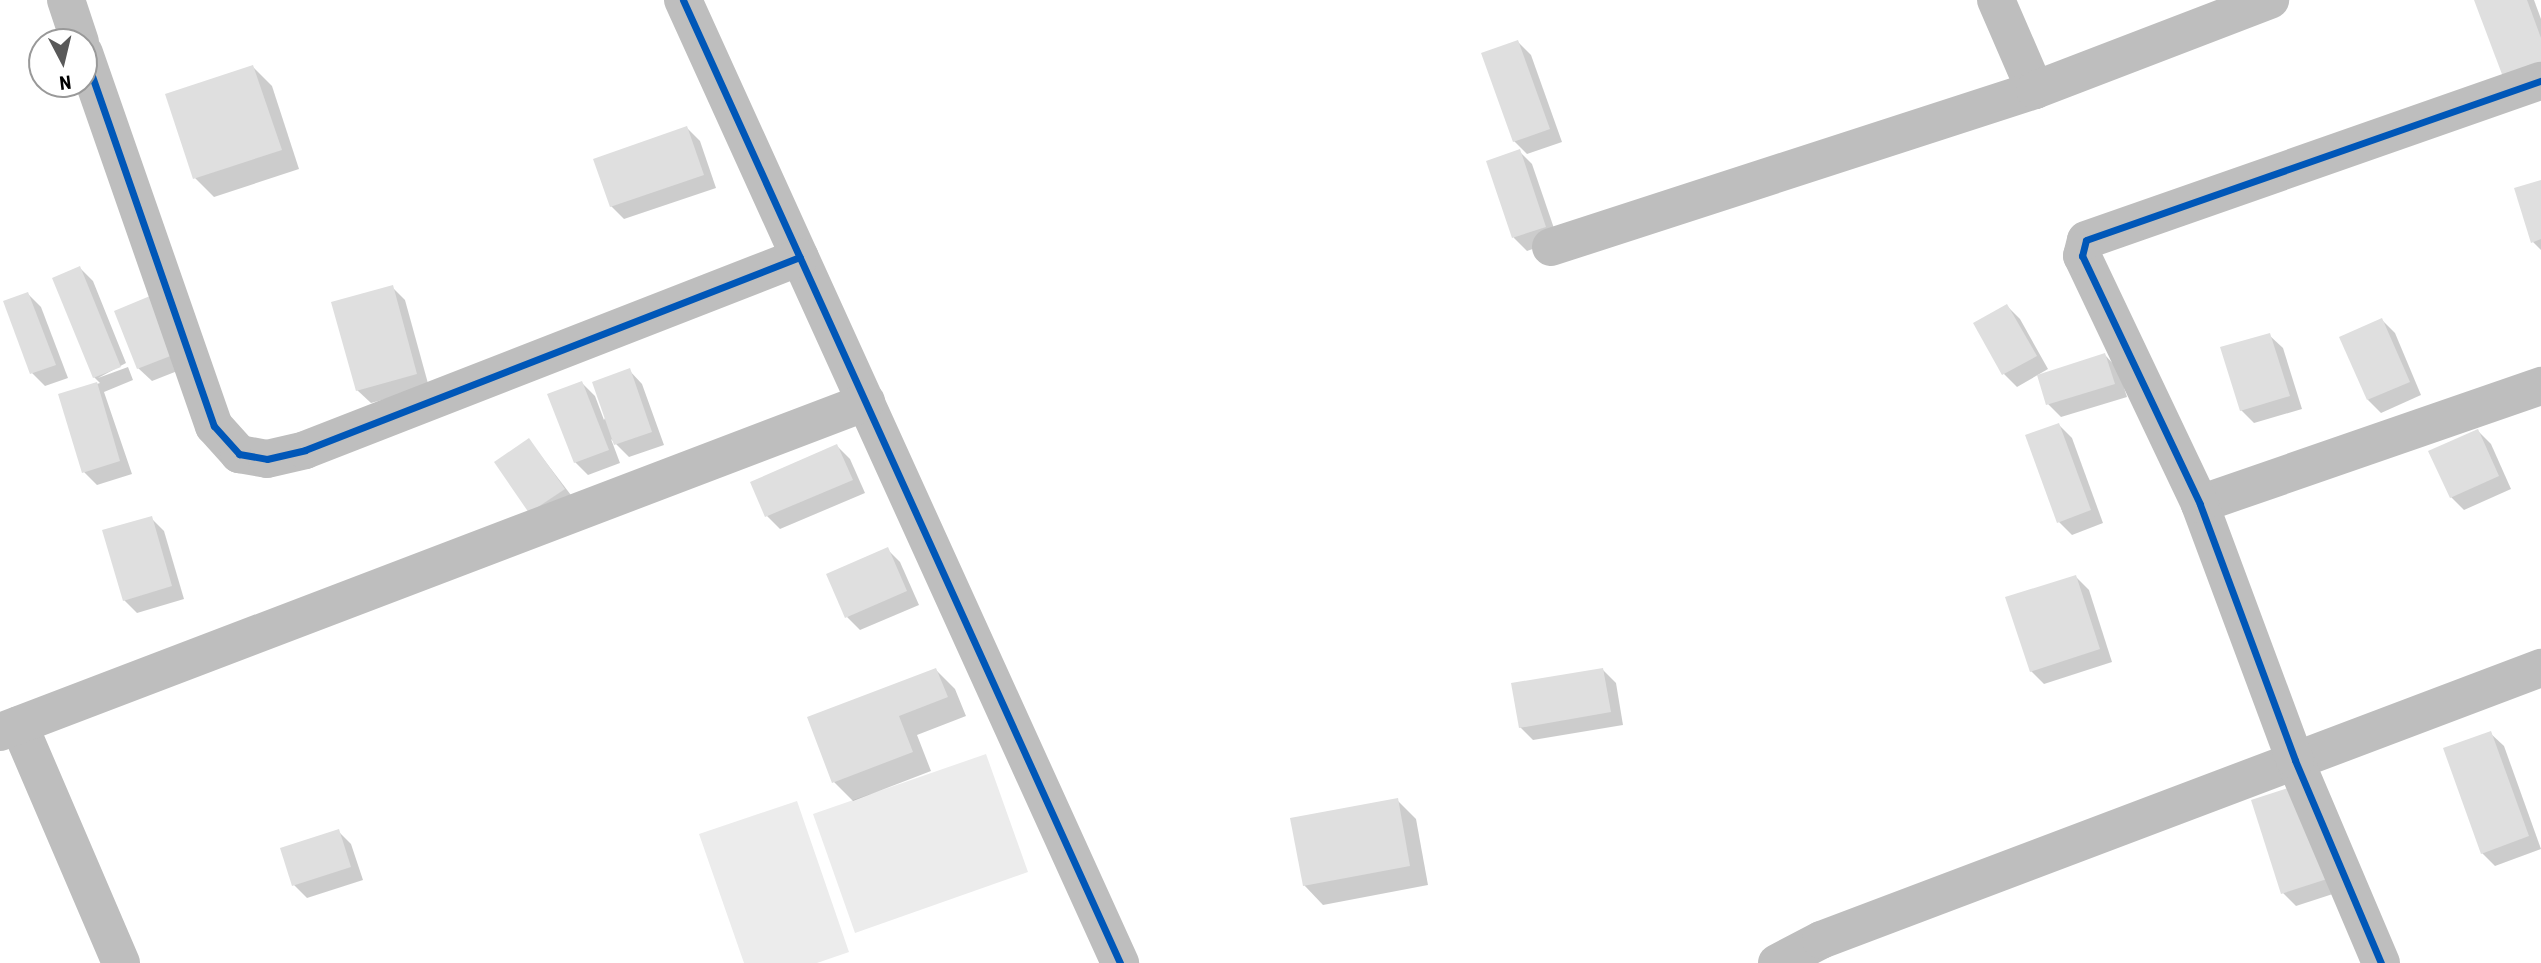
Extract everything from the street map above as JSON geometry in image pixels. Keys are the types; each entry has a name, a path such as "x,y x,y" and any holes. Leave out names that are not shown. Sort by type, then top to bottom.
{"street":[{"path":"66,0 75,28"},
{"path":"683,0 1120,963"},
{"path":"1996,0 2035,90"},
{"path":"1550,247 2035,90 2270,0"},
{"path":"2381,963 2295,760 2200,504 2082,256 2086,240 2541,80"},
{"path":"98,93 214,426 239,454 267,459 305,450 800,257"},
{"path":"2200,504 2541,386"},
{"path":"121,963 10,729 866,402"},
{"path":"1777,963 1821,940 2541,668"}],"shaded area":[{"path":"986,754 1028,872 855,933 813,814"},
{"path":"797,801 849,952 817,963 744,963 699,834"}],"building":[{"path":"2474,0 2527,0 2541,38 2541,62 2503,77"},
{"path":"1518,40 1550,129 1513,142 1481,53"},
{"path":"253,65 282,150 193,179 165,94"},
{"path":"687,126 704,175 610,207 593,159"},
{"path":"1520,149 1546,227 1512,238 1486,161"},
{"path":"2541,180 2541,239 2531,243 2514,188"},
{"path":"80,266 121,367 93,378 52,278"},
{"path":"393,285 417,374 356,391 331,302"},
{"path":"28,292 56,365 30,374 3,301"},
{"path":"150,296 173,355 137,369 114,311"},
{"path":"2007,304 2037,356 2002,375 1973,323"},
{"path":"2382,318 2410,382 2367,400 2339,337"},
{"path":"2270,333 2290,396 2240,411 2220,347"},
{"path":"2105,353 2115,384 2046,405 2037,375"},
{"path":"630,368 652,432 614,445 592,382"},
{"path":"582,381 609,450 574,463 547,394"},
{"path":"97,382 120,461 82,473 58,394"},
{"path":"2059,423 2091,510 2057,523 2025,435"},
{"path":"2478,429 2499,476 2450,498 2428,451"},
{"path":"529,438 565,489 529,513 494,462"},
{"path":"837,444 853,480 765,517 750,482"},
{"path":"152,516 172,586 123,601 102,530"},
{"path":"888,547 907,591 845,618 826,574"},
{"path":"2076,575 2100,649 2030,672 2005,597"},
{"path":"936,668 948,697 899,716 913,752 832,783 807,717"},
{"path":"1603,668 1611,712 1519,728 1511,683"},
{"path":"2491,731 2529,836 2481,854 2443,748"},
{"path":"2297,785 2327,879 2281,894 2251,800"},
{"path":"1398,798 1410,866 1303,886 1290,818"},
{"path":"339,829 351,867 292,886 280,848"}],"cycle path":[{"path":"683,0 1120,963"},
{"path":"2381,963 2295,760 2200,504 2082,256 2086,240 2541,81"},
{"path":"98,93 214,426 239,454 267,459 305,450 800,257"}]}
